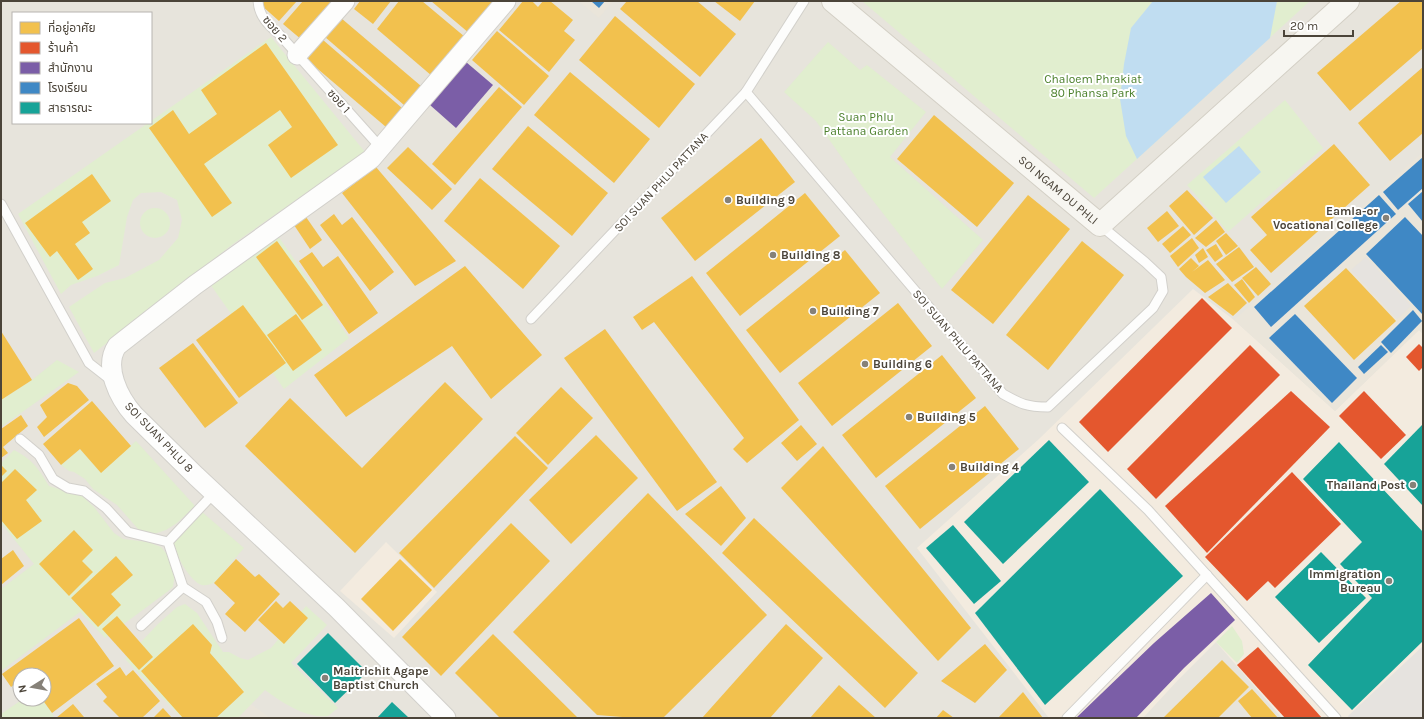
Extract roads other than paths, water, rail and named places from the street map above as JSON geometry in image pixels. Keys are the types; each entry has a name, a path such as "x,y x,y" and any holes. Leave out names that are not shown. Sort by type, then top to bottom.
{"street":[{"path":"297,55 345,1"},
{"name":"SOI SUAN PHLU 8","path":"446,718 332,604 134,415 127,407 116,384 111,361 112,352 117,346 195,285 376,153 506,1"},
{"name":"SOI NGAM DU PHLI","path":"833,1 1100,225 1348,1"}],"lane":[{"name":"ซอย 2","path":"258,1 259,11 266,22 297,55"},
{"name":"SOI SUAN PHLU PATTANA","path":"531,320 746,92 804,1"},
{"name":"ซอย 1","path":"297,55 376,153"},
{"name":"SOI SUAN PHLU PATTANA","path":"746,92 1003,394 1021,405 1048,407 1153,308 1163,291 1161,277 1100,225"},
{"path":"1,204 89,363 116,384"},
{"path":"1062,428 1148,510 1336,718"},
{"path":"20,439 39,455 52,478 68,488 84,491 106,508 128,532 168,542"},
{"path":"168,542 214,493"},
{"path":"168,542 183,587 206,602 217,622 222,638"},
{"path":"1067,718 1207,575"},
{"path":"141,626 183,587"}],"water":[{"path":"1153,1 1277,1 1270,38 1137,159 1126,136 1120,99 1124,64 1131,28"},
{"path":"1239,146 1261,172 1226,203 1203,177"}],"place":[{"name":"Building 9","path":"728,200"},
{"name":"Eamla-or Vocational College","path":"1386,218"},
{"name":"Building 8","path":"773,255"},
{"name":"Building 7","path":"813,311"},
{"name":"Building 6","path":"865,364"},
{"name":"Building 5","path":"909,417"},
{"name":"Building 4","path":"952,467"},
{"name":"Thailand Post","path":"1413,485"},
{"name":"Immigration Bureau","path":"1389,581"},
{"name":"Maitrichit Agape Baptist Church","path":"325,678"}],"park label":[{"name":"Chaloem Phrakiat 80 Phansa Park","path":"1093,86"},
{"name":"Suan Phlu Pattana Garden","path":"866,124"}]}
